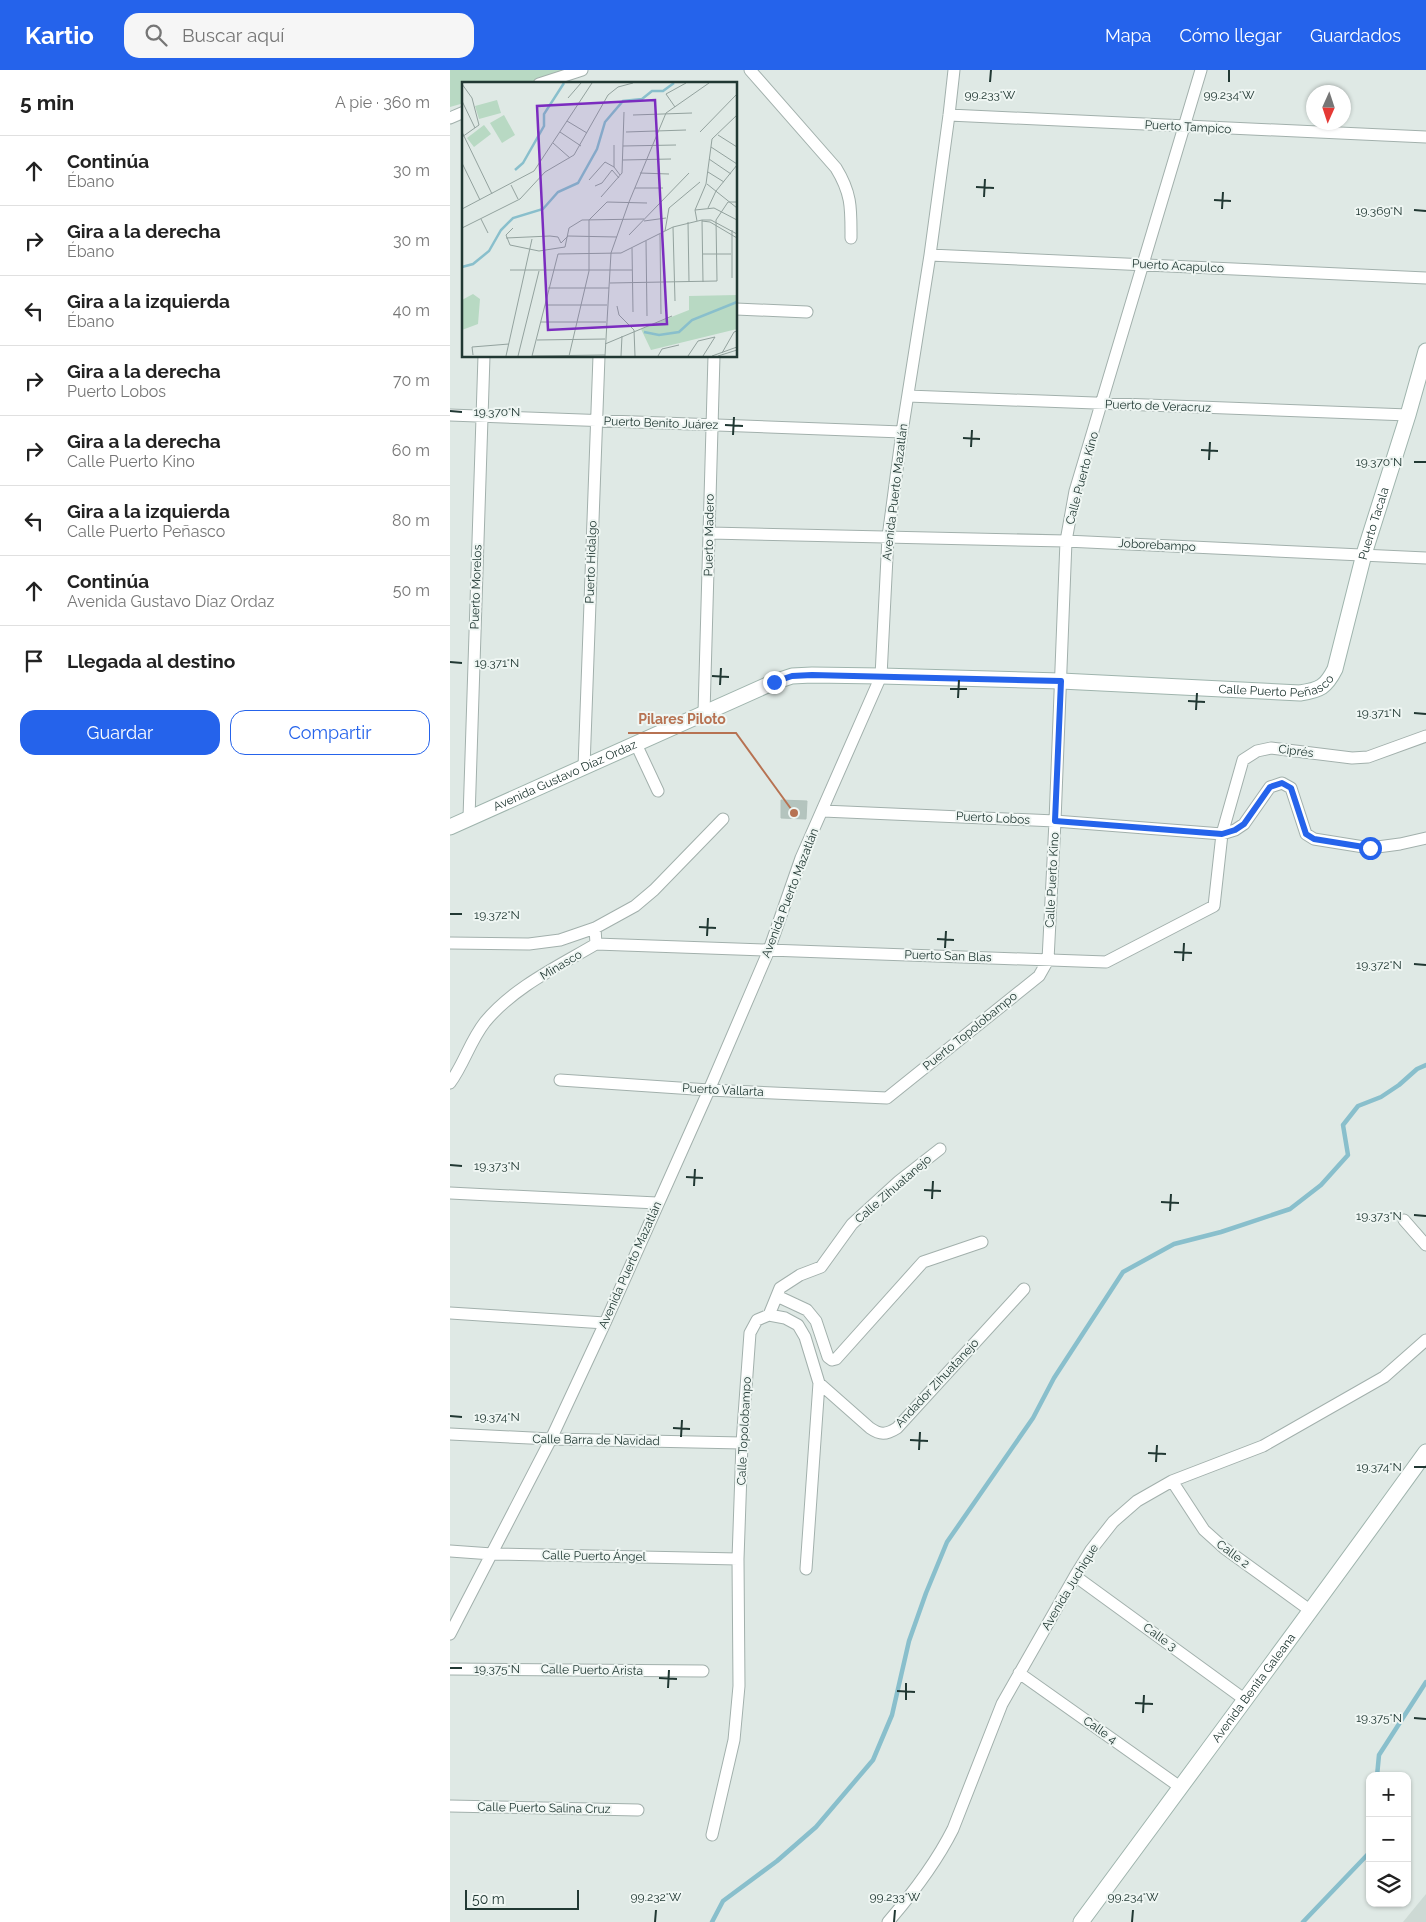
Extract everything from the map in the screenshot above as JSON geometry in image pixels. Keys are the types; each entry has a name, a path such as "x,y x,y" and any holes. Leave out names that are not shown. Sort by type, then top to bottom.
{"street":[{"path":"544,82 582,70"},
{"path":"750,70 836,168 845,182 850,200 851,238"},
{"name":"Avenida Puerto Mazatlán","path":"450,1634 550,1439 605,1323 769,950 801,858 881,676 888,537 902,432 930,255 954,70"},
{"name":"Calle Puerto Kino","path":"1048,960 1066,541 1076,491 1201,70"},
{"path":"450,118 462,113"},
{"name":"Puerto Tampico","path":"949,115 1426,137"},
{"name":"Puerto Acapulco","path":"930,255 1426,278"},
{"path":"738,309 807,312"},
{"name":"Puerto Tacala","path":"1335,669 1364,554 1426,351"},
{"name":"Puerto Morelos","path":"469,818 484,358"},
{"name":"Puerto Hidalgo","path":"584,767 599,358"},
{"name":"Puerto Madero","path":"704,713 714,358"},
{"name":"Puerto de Veracruz","path":"908,396 1408,415"},
{"name":"Puerto Benito Juárez","path":"450,415 902,432"},
{"name":"Joborebampo","path":"710,533 1066,541 1426,558"},
{"name":"Calle Puerto Peñasco","path":"881,676 1061,681 1300,693 1315,690 1328,682 1335,669"},
{"name":"Avenida Gustavo Díaz Ordaz","path":"450,826 774,682 792,676 881,676"},
{"name":"Ciprés","path":"1222,834 1243,760 1257,751 1271,748 1352,758 1368,757 1426,736"},
{"path":"636,744 658,791"},
{"path":"1222,834 1235,830 1244,824 1270,787 1282,783 1291,788 1306,834 1314,839 1370,848 1426,838"},
{"name":"Puerto Lobos","path":"823,810 1055,821 1222,834"},
{"path":"450,943 528,944 560,940 595,928 635,906 661,883 723,819"},
{"name":"Puerto San Blas","path":"596,944 1106,962 1214,906 1222,834"},
{"name":"Minasco","path":"450,1083 480,1030 510,996 596,944 595,928"},
{"name":"Puerto Topolobampo","path":"887,1098 1039,976 1048,960"},
{"name":"Puerto Vallarta","path":"560,1080 709,1090 887,1098"},
{"name":"Calle Zihuatanejo","path":"769,1315 780,1288 800,1275 821,1266 852,1224 899,1181 940,1149"},
{"path":"450,1193 657,1203"},
{"path":"1404,1220 1426,1245"},
{"path":"777,1296 806,1310 816,1321 828,1357 832,1360 836,1359 923,1262 982,1242"},
{"name":"Andador Zihuatanejo","path":"819,1383 878,1434 888,1434 897,1428 1024,1289"},
{"path":"450,1313 605,1323"},
{"path":"769,1315 785,1318 798,1325 805,1337 819,1383 806,1569"},
{"name":"Calle Topolobampo","path":"712,1834 734,1740 739,1686 738,1559 742,1443 750,1333 757,1320 769,1315"},
{"name":"Avenida Juchique","path":"888,1922 912,1895 944,1848 1002,1704 1018,1673 1091,1550 1113,1522 1137,1501 1172,1481 1263,1446 1384,1377 1426,1340"},
{"name":"Calle Barra de Navidad","path":"450,1434 550,1439 742,1443"},
{"name":"Avenida Benita Galeana","path":"1081,1922 1426,1452"},
{"name":"Calle 2","path":"1172,1481 1204,1530 1224,1548 1311,1611"},
{"name":"Calle Puerto Ángel","path":"450,1551 492,1554 738,1559"},
{"name":"Calle 3","path":"1075,1576 1244,1699"},
{"name":"Calle Puerto Arista","path":"450,1669 703,1671"},
{"name":"Calle 4","path":"1018,1673 1180,1787"},
{"name":"Calle Puerto Salina Cruz","path":"450,1806 638,1810"}],"shaded area":[{"path":"1426,1894 1426,1922 1403,1922"}],"green space":[{"path":"450,70 575,70 535,82 462,82 462,104 450,107"}],"building":[{"path":"781,800 807,801 806,819 781,818"}],"waterway":[{"path":"712,1922 723,1901 777,1861 816,1827 873,1760 892,1715 909,1641 947,1542 1033,1418 1054,1378 1123,1272 1174,1244 1221,1232 1290,1209 1321,1185 1348,1155 1343,1125 1358,1106 1381,1097 1399,1085 1417,1069 1426,1065"},
{"path":"1377,1772 1379,1755 1426,1682"},
{"path":"1303,1922 1366,1856"}],"place":[{"name":"Pilares Piloto","path":"794,813"}],"route":[{"path":"774,682 792,676 812,675 1061,681 1055,821 1222,834 1235,830 1244,824 1270,787 1282,783 1291,788 1306,834 1314,839 1370,848"}]}
